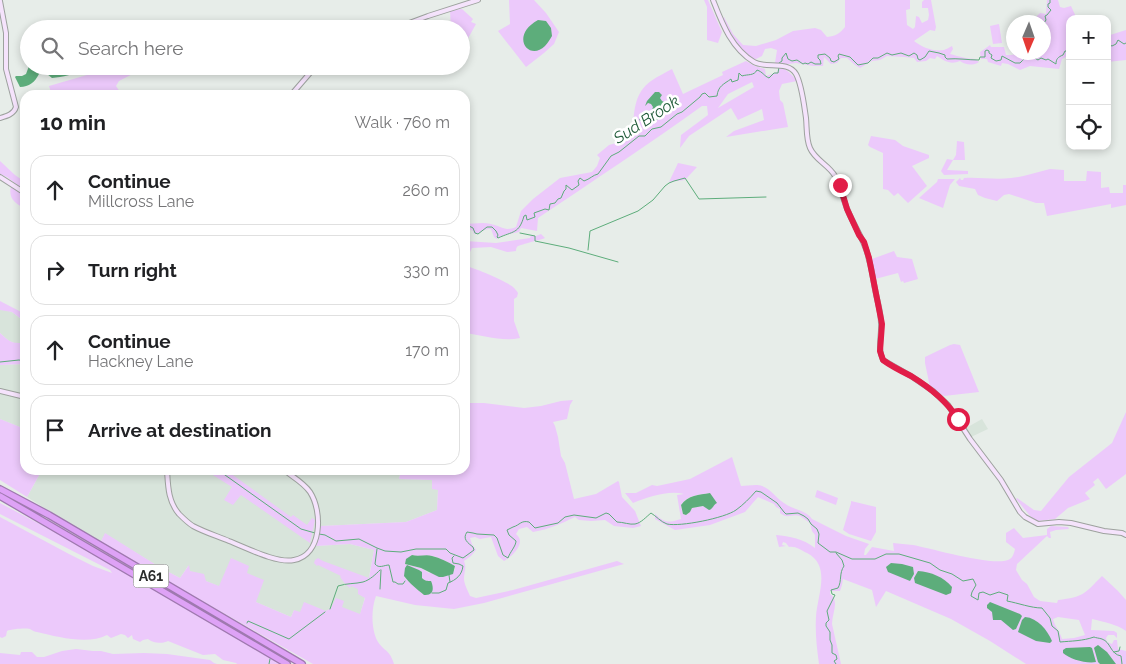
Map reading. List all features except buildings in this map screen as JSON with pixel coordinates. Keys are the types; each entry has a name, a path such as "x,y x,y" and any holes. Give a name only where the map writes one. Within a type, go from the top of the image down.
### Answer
{"highway":[{"name":"A61","path":"0,487 302,664"},
{"name":"A61","path":"0,496 287,664"},
{"name":"A61","path":"0,501 36,518"}],"main road":[{"path":"417,20 478,0"},
{"path":"713,0 730,40 736,46 753,61 760,64 780,65 790,68 796,74 800,84 810,149 815,156 829,167 840,185 847,209 864,242 869,258 882,324 880,351 883,360 911,376 942,399 952,410 970,439 1001,480 1020,512 1030,520 1038,524 1071,523 1126,535"},
{"path":"0,1 6,33 6,69 16,107 14,112 0,118"},
{"path":"295,90 308,75"},
{"path":"0,177 20,190"},
{"path":"0,391 20,396"},
{"path":"168,475 170,498 185,520 264,555 284,561 296,560 307,554 312,548 318,527 316,502 306,486 291,475"}],"shaded area":[{"path":"509,0 534,0 559,32 554,44 526,67 498,31 510,24"},
{"path":"704,0 708,0 722,32 718,43 707,40 707,7"},
{"path":"845,0 910,0 910,9 906,10 907,25 913,29 916,16 919,17 922,23 928,20 928,8 922,8 922,2 924,0 931,0 936,27 935,31 930,30 914,41 932,50 944,50 952,46 953,49 950,54 975,59 979,62 967,64 960,61 950,62 937,56 935,59 930,58 926,61 917,62 914,58 887,56 880,60 872,61 860,68 847,58 841,58 837,63 831,64 824,57 823,66 813,66 796,63 775,63 777,50 771,48 765,49 762,56 754,60 735,41 723,18 743,45 756,46 776,40 793,31 815,28 821,30 827,37 830,37 845,27"},
{"path":"1047,0 1058,0 1060,7 1071,6 1075,15 1066,15 1066,57 1062,59 1059,69 1030,66 1020,70 1008,64 1002,63 1001,66 988,62 987,59 981,59 980,52 990,45 991,47 1004,47 1006,60 1051,60 1051,15 1038,15 1040,13 1046,14"},
{"path":"462,9 473,19 471,22 476,24 470,35 470,20 450,20 450,11"},
{"path":"999,24 1002,43 993,44 990,26"},
{"path":"1126,30 1126,60 1111,62 1111,35"},
{"path":"746,61 765,69 766,76 777,72 779,66 789,72 797,81 782,84 779,91 788,127 726,137 734,131 764,120 762,109 738,120 731,108 689,136 680,148 681,135 708,115 707,106 702,106 538,218 537,231 521,228 519,232 504,235 497,239 494,237 491,229 474,234 470,230 470,224 481,223 488,223 506,229 516,227 521,211 560,178 592,172 600,158 597,155 609,145 630,135 630,130 633,128 636,102 642,90 654,79 672,69 683,94 723,75 722,72","holes":["752,82 754,87 718,108 728,94","660,98 664,102 665,114 652,123 643,120 642,117 650,114 654,107 648,103"]},
{"path":"87,75 131,75 119,81 116,86 119,90 50,90 49,86"},
{"path":"871,136 895,140 903,146 929,155 929,158 912,166 927,186 908,203 898,193 894,196 888,190 883,189 883,153 868,145"},
{"path":"957,141 964,142 965,160 953,160 956,155"},
{"path":"947,159 953,160 947,170 968,171 968,174 944,175 941,171"},
{"path":"0,161 20,178 20,187 7,177 0,174"},
{"path":"678,163 697,167 685,180 669,182"},
{"path":"1050,169 1064,170 1064,181 1086,181 1087,171 1101,172 1101,188 1109,187 1110,193 1123,193 1123,185 1126,185 1126,205 1111,208 1111,204 1047,216 1044,203 1036,203 1009,194 1004,195 997,201 978,195 975,189 959,186 956,182 960,178 961,180 964,178 999,179 1026,176"},
{"path":"938,179 955,179 950,185 943,208 919,198"},
{"path":"11,186 20,191 20,206 11,197"},
{"path":"541,234 545,238 518,246 516,251 507,252 491,247 472,248 470,252 470,241 496,243 530,238 531,235"},
{"path":"894,251 897,257 912,259 918,279 904,283 903,281 901,282 898,273 875,279 872,259"},
{"path":"470,268 509,284 518,293 514,299 514,321 520,338 499,339 470,334"},
{"path":"0,301 20,311 20,318 12,312 0,310"},
{"path":"0,310 12,312 20,318 20,344 9,341 0,333"},
{"path":"0,333 11,342 20,343 20,364 0,365"},
{"path":"954,344 960,345 979,392 944,396 930,387 925,357"},
{"path":"20,364 20,427 0,419 0,365"},
{"path":"573,400 567,419 553,422 574,499 596,494 618,481 622,497 635,511 641,526 633,528 614,526 605,520 579,520 575,517 539,531 533,532 527,527 519,529 516,534 519,537 520,544 517,550 504,561 498,556 491,537 470,538 476,550 464,561 464,579 470,596 476,598 513,590 617,561 624,564 484,603 454,609 415,605 376,596 373,613 374,632 378,642 389,654 394,664 313,664 100,543 105,533 180,578 189,565 190,571 204,574 206,581 219,586 231,558 249,566 247,573 264,580 256,602 291,617 294,610 300,612 304,602 326,611 331,608 336,598 344,601 342,607 360,614 365,598 358,594 358,589 351,586 350,588 341,576 314,563 318,558 369,578 374,550 350,544 316,546 321,526 406,522 437,510 438,490 432,489 432,480 399,479 400,475 470,475 470,403 524,408","holes":["412,555 432,556 455,566 455,570 429,573 421,568 405,564","404,577 422,578 425,581 424,595"]},
{"path":"1126,412 1126,474 1106,489 1098,478 1093,482 1095,485 1085,493 1090,499 1068,508 1055,519 1038,521 1031,517 1016,499 1034,510 1041,511 1069,477 1112,443"},
{"path":"0,419 20,427 20,475 39,475 27,497 0,480"},
{"path":"982,419 988,429 971,437 966,428"},
{"path":"732,457 741,486 757,485 765,487 778,499 812,519 846,536 869,544 865,549 864,555 872,547 894,551 893,543 913,545 978,559 1003,561 1010,559 1014,553 1015,549 1006,542 1006,533 1014,528 1023,538 1047,535 1047,529 1051,526 1068,527 1069,529 1050,532 1051,538 1047,536 1017,564 1016,570 1034,597 1040,601 1057,603 1058,600 1073,598 1083,594 1102,576 1126,600 1126,631 1114,625 1092,619 1091,630 1114,631 1117,633 1117,638 1114,635 1108,635 1106,638 1107,642 1112,644 1114,640 1117,640 1118,649 1126,651 1126,664 1026,664 951,619 886,591 876,607 872,590 843,579 840,591 830,591 835,600 832,624 841,664 819,664 816,623 821,582 819,566 815,559 798,548 789,547 783,542 782,545 786,546 779,547 776,535 796,538 815,548 815,535 810,523 800,516 783,515 774,504 758,497 745,512 710,525 675,530 655,519 655,514 667,521 681,519 677,495 684,494 652,496 633,503 625,493 636,493 652,485 657,486 690,479","holes":["710,493 707,508 703,506 692,508 686,515 683,514 681,505 687,499","1058,617 1079,620 1085,635 1062,639 1053,619"]},
{"path":"39,475 400,475 399,479 432,480 438,489 437,510 406,522 321,526 316,546 350,544 374,550 366,593 357,626 305,623 294,610 291,617 206,581 190,571 188,566 180,578 105,534 100,543 27,497"},
{"path":"213,475 233,475 291,517 293,515 307,525 312,518 315,520 310,543 241,495 233,505 224,500 232,487"},
{"path":"817,490 838,498 836,505 815,497"},
{"path":"851,501 876,507 876,532 871,541 849,534 843,530"},
{"path":"0,503 100,557 282,664 237,664 223,660 215,654 203,655 168,641 158,643 148,639 140,642 133,639 132,635 128,638 121,634 111,638 107,635 82,640 35,632 30,629 15,629 7,631 6,636 0,637 0,517 93,566 112,573 110,570 0,514"},
{"path":"76,649 113,654 167,654 210,660 217,664 0,664 0,653 20,655 21,652 32,652 37,657 44,657"}],"water":[{"path":"538,20 546,21 551,28 552,36 545,46 533,51 528,49 523,39 529,26"},
{"path":"38,75 31,84 20,87 15,77"},
{"path":"48,75 68,75 64,76 52,78"},
{"path":"655,92 659,92 662,95 660,98 664,102 665,115 652,123 640,121 639,119 649,114 652,110 651,104 648,103 645,106"},
{"path":"710,493 717,503 711,509 709,510 703,506 692,508 686,515 683,514 681,505 687,499"},
{"path":"412,555 430,555 444,560 455,566 453,574 439,577 421,568 405,564 406,559"},
{"path":"891,563 913,567 914,574 910,581 888,572 886,567"},
{"path":"407,565 422,572 424,580 431,581 433,589 430,594 424,595 406,579 404,576"},
{"path":"918,571 932,574 945,580 952,587 951,593 946,595 915,583 914,578"},
{"path":"990,602 1022,616 1016,629 1013,630 1001,620 993,620 992,612 987,608"},
{"path":"1025,617 1042,625 1052,641 1050,643 1036,641 1018,632"},
{"path":"1098,645 1107,652 1116,664 1100,664 1098,662 1094,648"},
{"path":"1090,647 1096,662 1078,660 1063,653 1063,650 1066,648"}],"waterway":[{"path":"1047,15 1051,10 1048,7 1050,0"},
{"name":"Sud Brook","path":"1111,46 1116,44 1118,40 1124,44 1126,43"},
{"name":"Sud Brook","path":"779,63 786,53 788,59 792,61 797,60 803,64 811,62 821,64 818,55 825,54 834,62 839,59 839,54 850,57 858,65 868,63 873,58 878,58 887,53 892,55 901,53 909,56 914,53 920,60 929,51 945,55 947,59 979,60 980,57 985,57 985,51 987,50 992,55 991,58 996,61 1001,60 1002,56 1015,63 1020,63 1030,56 1038,60 1041,58 1048,59 1056,64 1058,58 1066,51"},
{"name":"Sud Brook","path":"470,226 478,234 487,227 492,227 496,231 498,238 515,231 520,226 524,216 526,215 527,220 535,217 534,213 545,209 549,210 550,204 555,203 561,198 566,185 572,190 579,185 578,181 580,178 584,181 598,174 611,156 639,136 645,136 652,129 661,127 702,94 705,93 709,97 717,96 724,84 731,79 732,82 738,80 739,73 742,76 753,74 757,70 769,78 774,73 778,73 779,67"},
{"path":"588,250 590,231 638,211 653,200 665,186 674,181 685,178 699,199 766,197"},
{"path":"520,233 535,236 535,241 569,248 618,262"},
{"path":"0,362 20,360"},
{"path":"225,475 301,529 315,533"},
{"path":"319,534 336,541 359,539 385,551 401,552 416,549 446,549 450,553 463,558 474,550 465,539 467,532 494,535 497,538 503,555 508,558 516,541 509,535 507,530 524,522 529,522 535,528 558,523 565,517 574,515 596,518 606,513 617,522 633,524 651,513 667,524 692,523 730,513 741,506 756,491 761,492 777,503 786,514 798,513 808,519 817,529 819,534 818,543 830,552 836,552 852,559 875,559 886,554 899,554 930,563 963,581 973,579 976,585 971,596 978,600 979,593 983,592 990,595 999,592 1008,595 1007,601 1042,608 1050,618 1052,626 1058,631 1060,642 1094,637 1102,639 1117,655 1121,656 1122,664"},
{"path":"377,549 375,564 380,567 389,565 393,582 403,584 405,581"},
{"path":"836,553 844,566 838,588 831,590 832,594 835,595 827,611 829,620 826,626 830,632 832,653 836,655 837,659 834,661 836,664"},
{"path":"432,593 446,590 448,583 460,575 463,566 453,563 452,558 454,556"},
{"path":"330,609 338,586 366,581 380,570"},
{"path":"380,589 381,570"},
{"path":"449,575 450,582"},
{"path":"247,623 248,621 289,639 325,612"},
{"path":"1114,652 1119,651 1120,647"},
{"path":"269,664 270,659"}],"route":[{"path":"840,185 847,209 864,242 869,258 882,324 880,351 883,360 933,391 948,405 958,419"}]}
